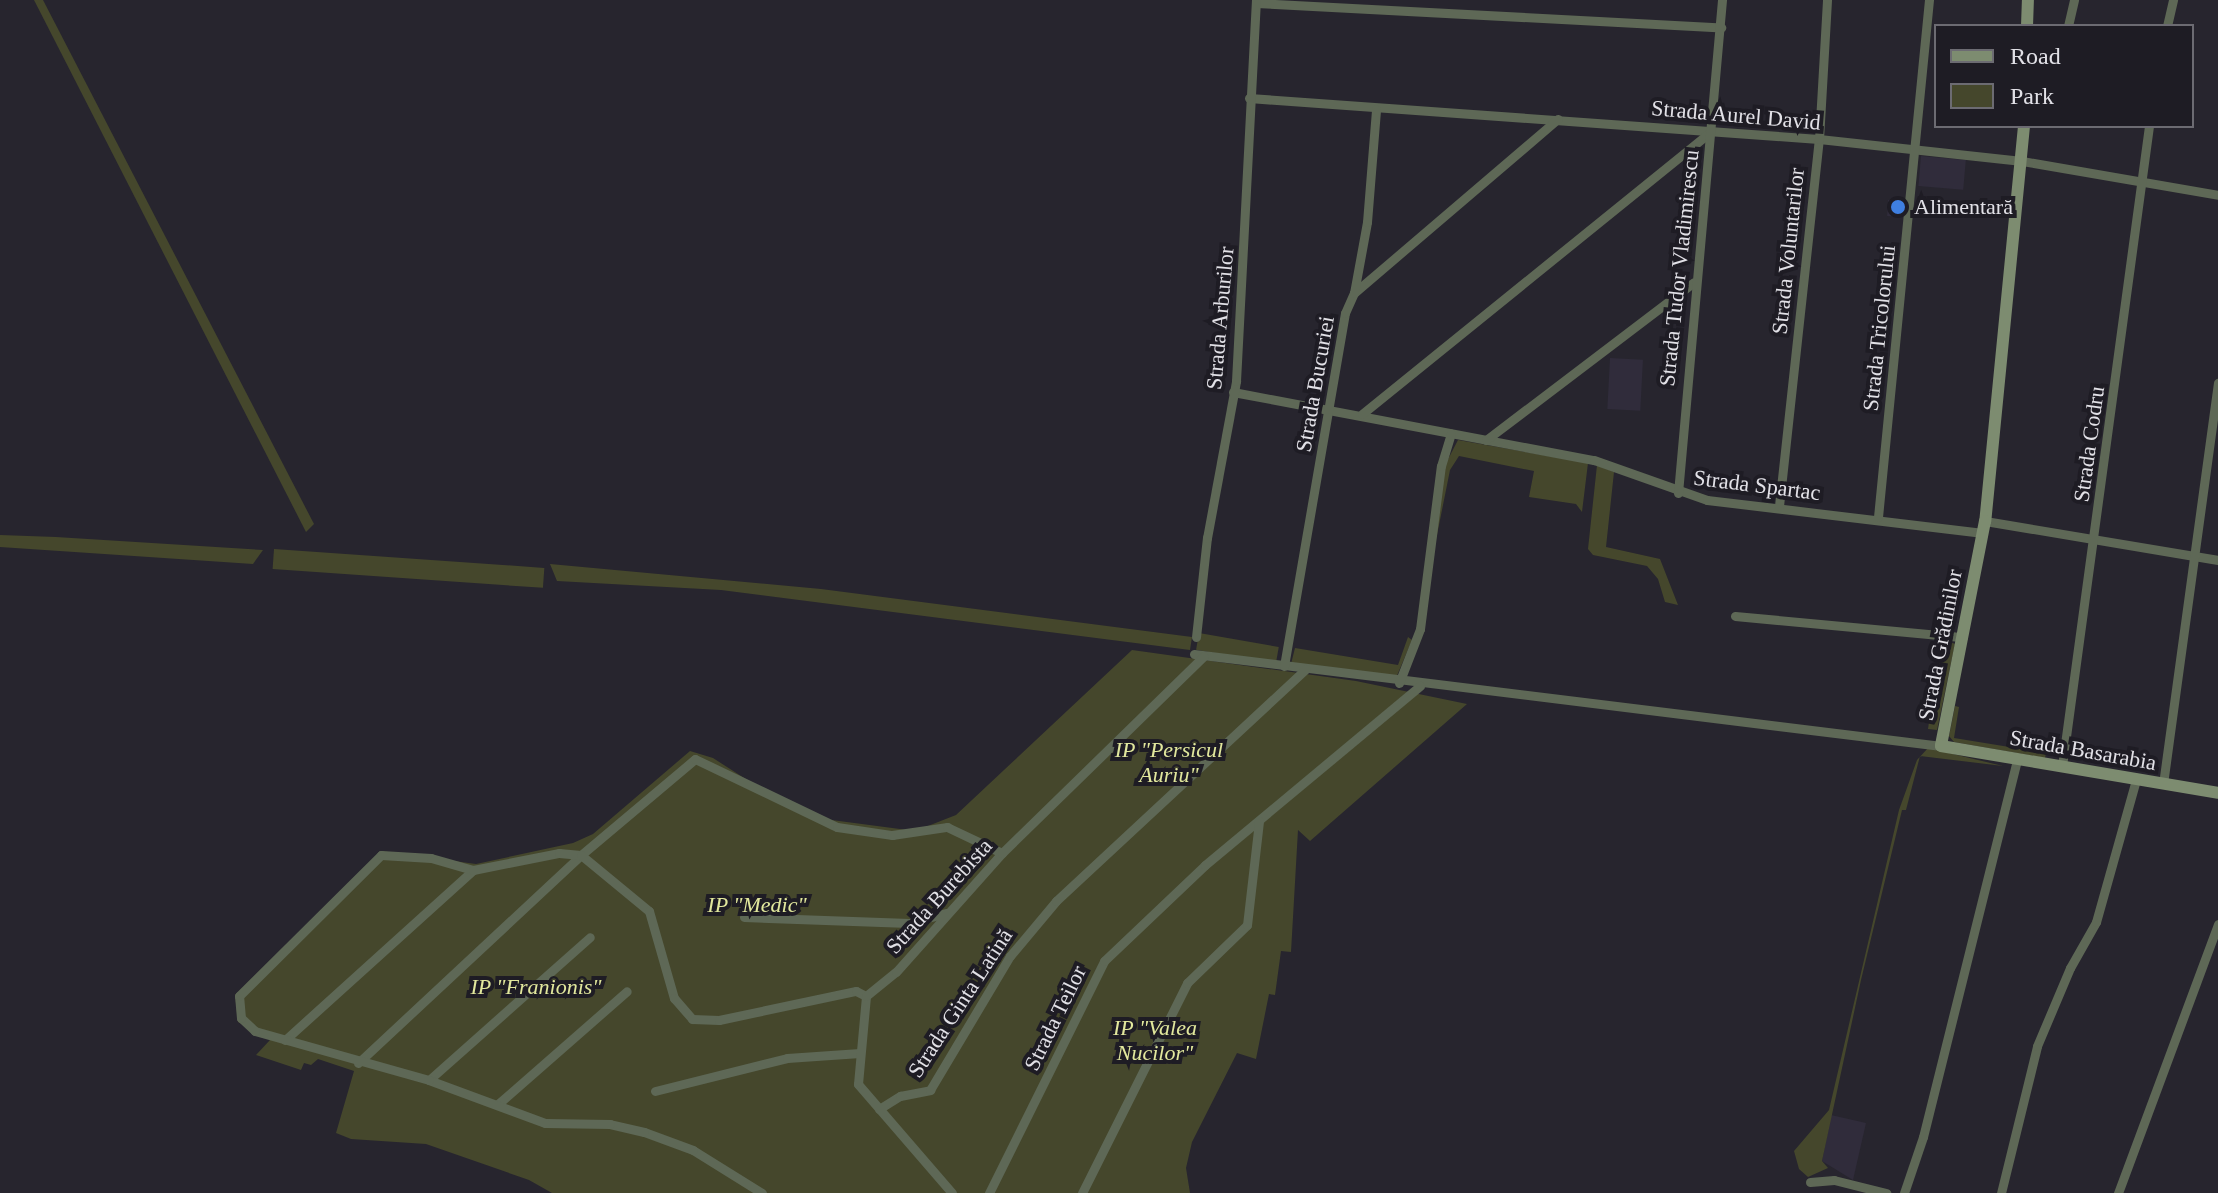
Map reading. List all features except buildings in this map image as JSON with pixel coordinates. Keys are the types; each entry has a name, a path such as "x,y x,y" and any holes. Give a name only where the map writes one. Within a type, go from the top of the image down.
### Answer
{"street":[{"name":"Strada Tudor Vladimirescu","path":"1678,493 1694,282 1722,0"},
{"name":"Strada Voluntarilor","path":"1779,506 1819,139 1827,0"},
{"name":"Strada Tricolorului","path":"1878,517 1929,0"},
{"path":"2027,24 2028,0"},
{"path":"2068,24 2074,0"},
{"path":"2167,24 2173,0"},
{"path":"1256,2 1721,27"},
{"name":"Strada Arburilor","path":"1196,637 1233,392 1243,274 1249,98 1256,2"},
{"name":"Strada Aurel David","path":"1249,98 1819,139 2022,161 2218,195"},
{"name":"Strada Bucuriei","path":"1284,666 1347,304 1354,293 1367,222 1376,109"},
{"path":"1354,293 1558,119"},
{"name":"Strada Grădinilor","path":"1199,655 1420,686 1941,746 1984,527 2024,128"},
{"name":"Strada Codru","path":"2062,766 2149,128"},
{"path":"1362,414 1711,131"},
{"path":"1486,440 1694,282"},
{"path":"2163,784 2218,383"},
{"name":"Strada Spartac","path":"1233,392 1330,407 1594,460 1678,493 1984,527 2218,560"},
{"path":"1399,683 1420,629 1441,466 1451,433"},
{"path":"1735,616 1963,637"},
{"name":"Strada Burebista","path":"866,996 929,936 1002,853 1199,655"},
{"name":"Strada Ginta Latină","path":"879,1109 900,1096 930,1090 1010,956 1056,901 1306,669"},
{"name":"Strada Teilor","path":"989,1193 1097,969 1174,893 1420,686"},
{"name":"Strada Basarabia","path":"1941,746 2218,793"},
{"path":"358,1063 581,855 698,759 790,808 837,827 892,835 947,827 1002,853"},
{"path":"1904,1193 1923,1137 2017,759"},
{"path":"2001,1193 2037,1046 2070,968 2096,922 2136,780"},
{"path":"1082,1193 1174,1004 1187,983 1247,925 1259,821"},
{"path":"762,1193 665,1139 610,1124 561,1126 429,1080 358,1063 246,1026 238,1012 239,996 381,855 399,854 473,870 559,853 581,855 649,911 674,998 692,1019 719,1020 856,991 866,996 858,1084 952,1193"},
{"path":"285,1040 473,870"},
{"path":"744,917 921,922 950,912"},
{"path":"921,922 929,936"},
{"path":"2118,1193 2218,924"},
{"path":"429,1080 590,937"},
{"path":"498,1104 627,991"},
{"path":"655,1091 787,1058 860,1053"},
{"path":"1810,1182 1834,1180 1886,1193"}],"shaded area":[{"path":"1921,156 1966,160 1963,190 1918,186"},
{"path":"1888,200 1906,201 1905,217 1887,216"},
{"path":"1610,358 1643,360 1640,411 1607,409"},
{"path":"1831,1115 1866,1123 1853,1180 1822,1161"}],"green space":[{"path":"34,0 43,0 314,524 306,532"},
{"path":"1458,440 1588,463 1582,512 1576,504 1529,497 1534,471 1459,456 1450,470 1431,565 1444,467"},
{"path":"1597,465 1614,472 1606,547 1660,559 1678,605 1665,602 1658,579 1647,566 1593,555 1588,549"},
{"path":"0,535 263,550 253,564 0,547"},
{"path":"274,549 544,568 543,588 273,569"},
{"path":"550,564 821,589 1192,637 1190,650 721,590 557,581"},
{"path":"1199,633 1279,647 1276,664 1196,650"},
{"path":"1408,637 1412,640 1396,678 1291,664 1295,648 1398,665"},
{"path":"1941,638 1955,644 1937,730 1928,729"},
{"path":"1132,650 1356,681 1467,704 1310,841 1298,830 1291,952 1281,951 1275,995 1269,994 1256,1059 1237,1053 1192,1142 1186,1168 1190,1193 552,1193 529,1180 426,1144 351,1139 336,1133 354,1071 318,1059 311,1065 304,1063 301,1070 256,1055 270,1040 238,1022 235,995 381,851 476,864 573,843 593,834 690,751 713,758 766,792 824,819 915,831 956,815"},
{"path":"1955,706 1959,707 1954,738 2046,753 2045,758 1954,742 1949,736"},
{"path":"1928,748 2003,766 1921,756"},
{"path":"1920,757 1906,810 1902,810 1861,980 1822,1161 1828,1168 1808,1177 1799,1169 1794,1151 1829,1110 1899,810"}],"place":[{"name":"Alimentară","path":"1898,207"}],"park label":[{"name":"IP \"Persicul Auriu\"","path":"1169,762"},
{"name":"IP \"Medic\"","path":"757,905"},
{"name":"IP \"Franionis\"","path":"536,987"},
{"name":"IP \"Valea Nucilor\"","path":"1155,1040"}]}
